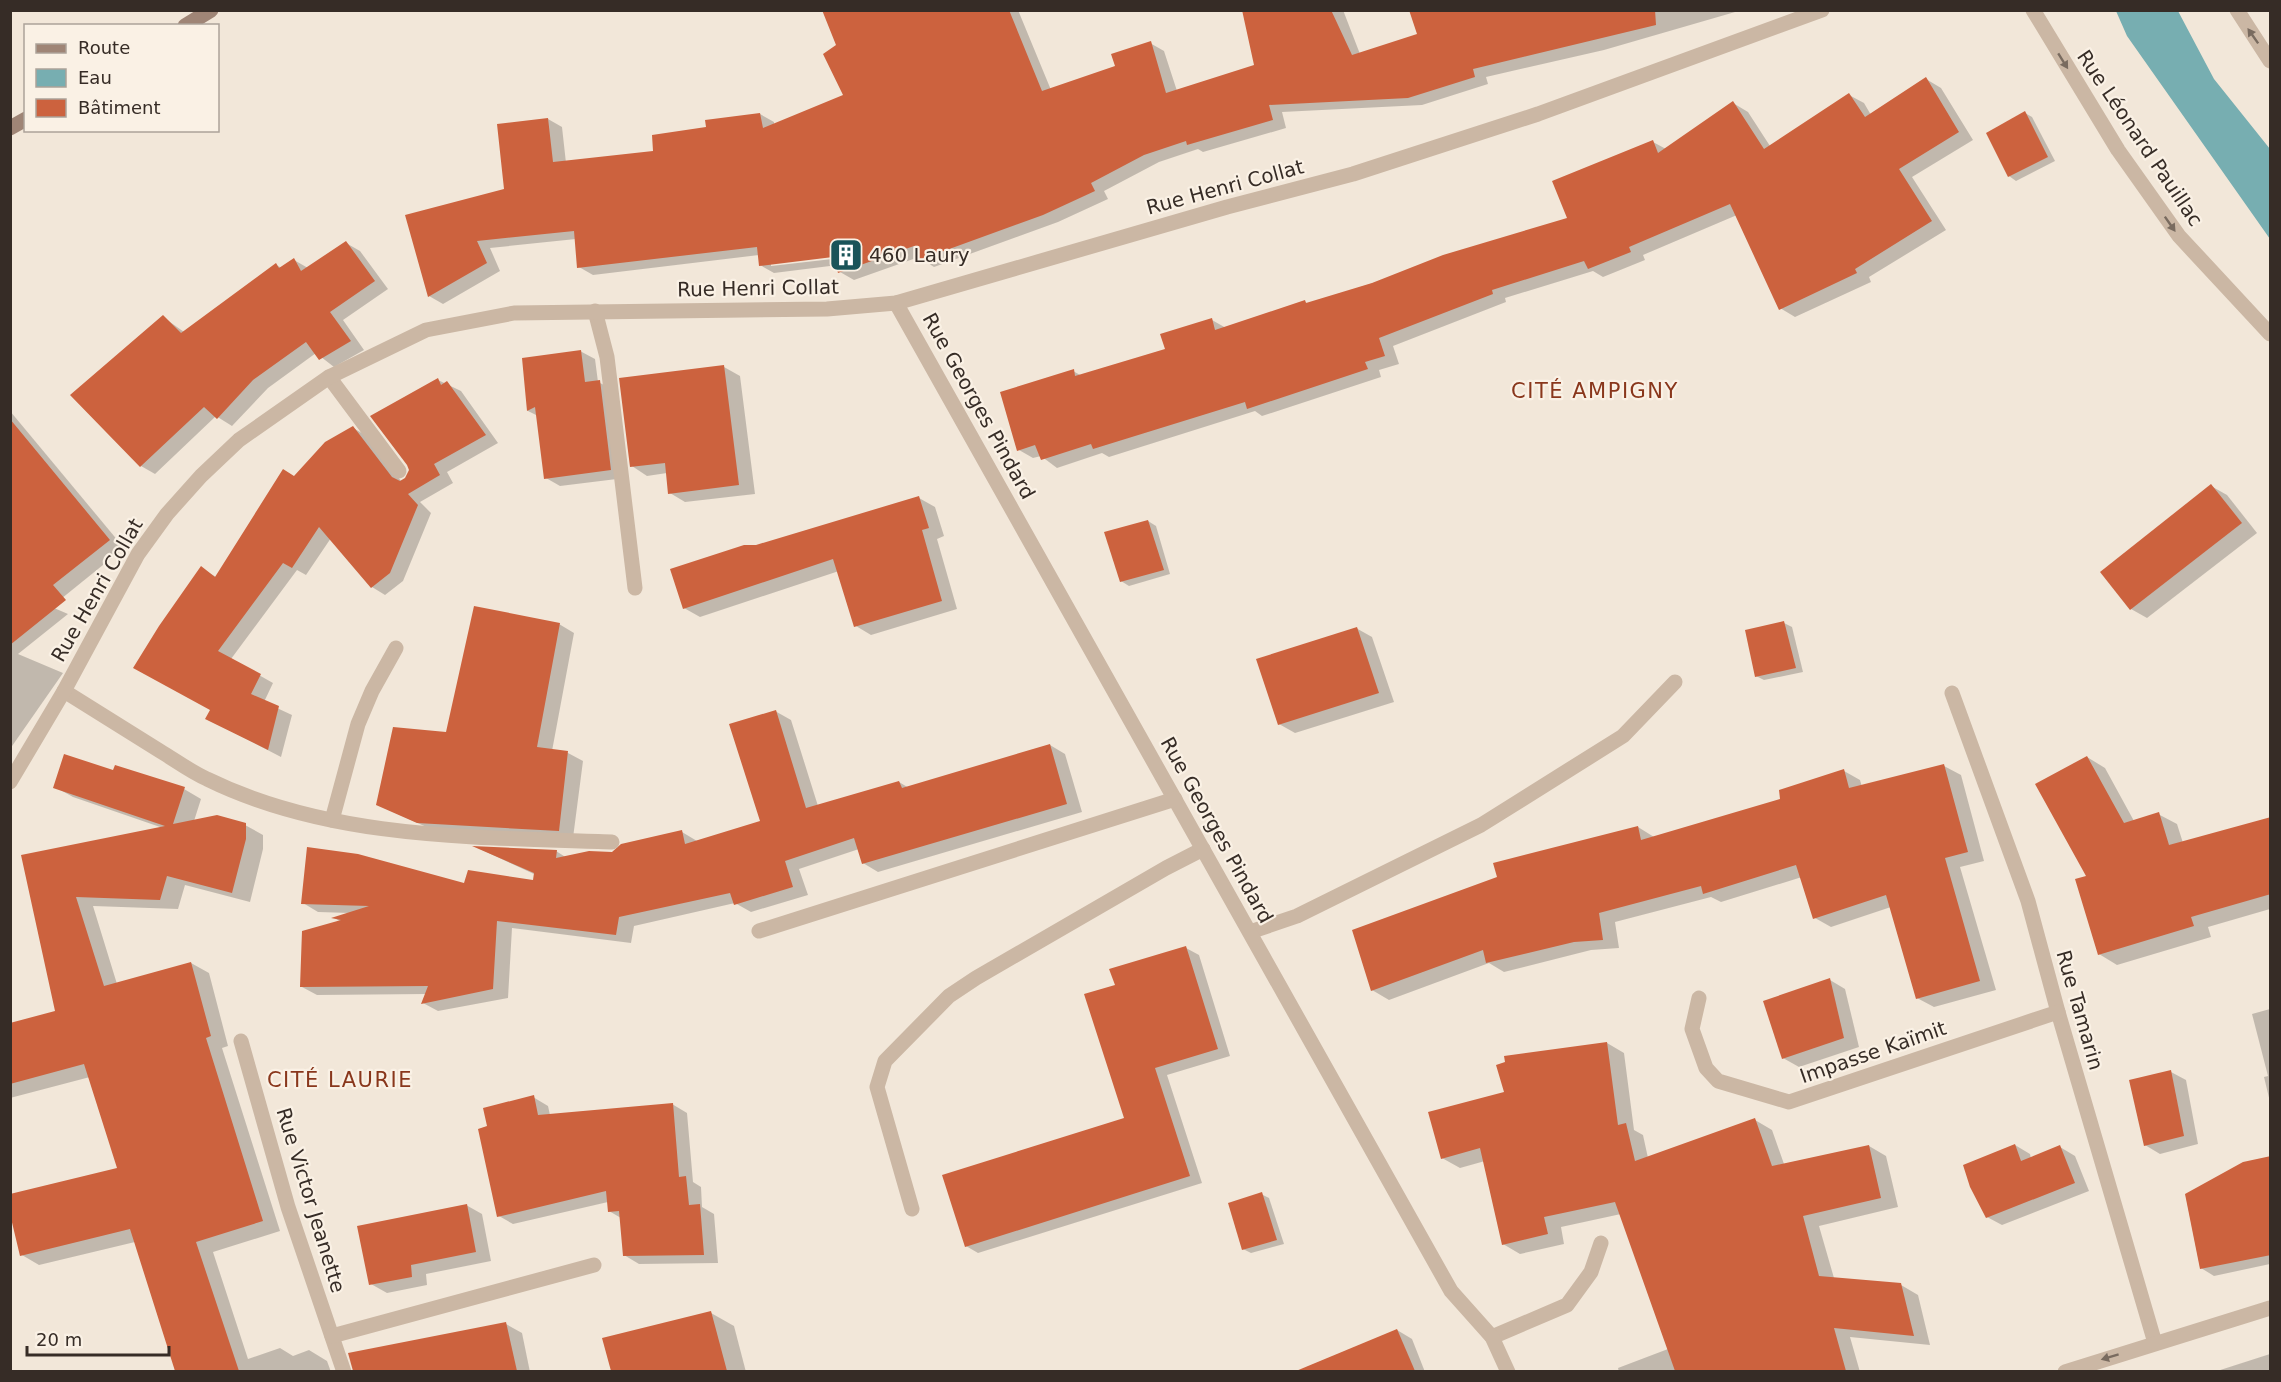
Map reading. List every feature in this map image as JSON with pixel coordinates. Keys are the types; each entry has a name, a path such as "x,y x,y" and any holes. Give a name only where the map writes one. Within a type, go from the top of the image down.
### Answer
{"main road":[{"path":"188,24 211,10"},
{"path":"10,128 24,120"}],"street":[{"name":"Rue Henri Collat","path":"10,782 64,691 138,554 167,514 201,476 239,440 329,377 426,330 514,313 827,309 896,303 1227,207 1353,174 1538,114 1822,10"},
{"name":"Rue Léonard Pauillac","path":"2033,10 2118,150 2178,236 2271,334"},
{"path":"2236,10 2271,61"},
{"name":"Rue Georges Pindard","path":"896,303 1451,1292 1492,1337 1508,1371"},
{"path":"595,311 607,357 635,588"},
{"path":"329,377 399,471"},
{"path":"332,820 358,724 372,691 396,648"},
{"path":"1250,932 1298,916 1481,825 1623,736 1675,682"},
{"path":"64,691 206,779 262,801 332,820 407,832 612,842"},
{"name":"Rue Tamarin","path":"1952,693 2028,901 2058,1012 2155,1343"},
{"path":"759,931 1175,799"},
{"path":"912,1209 877,1087 885,1061 949,996 976,978 1203,849"},
{"name":"Impasse Kaïmit","path":"1699,998 1692,1029 1706,1068 1718,1081 1789,1102 2058,1012"},
{"name":"Rue Victor Jeanette","path":"241,1041 288,1207 344,1371"},
{"path":"1492,1337 1567,1305 1591,1272 1601,1243"},
{"path":"332,1336 594,1265"},
{"path":"2066,1371 2271,1308"}],"water":[{"path":"2116,11 2178,11 2214,79 2270,149 2270,239 2127,36"}],"building":[{"path":"822,10 1009,10 1042,91 1115,66 1111,54 1151,41 1166,93 1254,65 1242,10 1331,10 1352,55 1417,34 1409,10 1655,10 1656,25 1473,69 1475,77 1408,98 1269,105 1273,120 1187,145 1186,141 1144,155 1091,183 1095,191 1043,215 919,260 914,246 838,273 833,257 759,266 757,247 577,268 574,231 477,241 487,263 428,297 405,215 504,189 497,124 548,118 553,162 653,151 652,135 706,127 705,120 760,113 763,128 843,95 823,54 836,45"},
{"path":"1926,77 1959,132 1899,169 1932,221 1855,269 1857,273 1779,310 1730,204 1629,247 1631,252 1588,269 1584,261 1492,290 1493,294 1379,338 1385,356 1365,362 1368,369 1247,409 1245,402 1093,449 1091,444 1041,460 1035,445 1017,451 1000,392 1074,369 1075,376 1165,349 1160,334 1212,318 1215,330 1305,300 1306,303 1372,283 1443,255 1567,218 1552,181 1653,140 1658,153 1733,101 1764,149 1849,93 1865,117"},
{"path":"2025,111 2048,157 2008,177 1986,133"},
{"path":"346,241 375,281 330,312 351,341 319,360 306,342 253,380 217,419 204,407 140,467 70,395 163,315 181,333 276,263 279,268 294,258 301,271"},
{"path":"581,350 585,382 600,380 611,470 544,479 535,407 527,411 522,358"},
{"path":"724,365 739,485 668,494 665,463 630,467 619,378"},
{"path":"438,378 441,385 447,381 486,435 434,464 440,475 408,494 418,505 390,573 371,588 319,527 292,568 283,563 218,651 261,674 251,694 279,706 268,750 205,719 210,710 133,668 201,566 215,577 283,469 294,476 325,442 353,426 392,477 400,481 405,478 409,470 407,465 370,416"},
{"path":"10,419 110,540 53,585 66,600 10,645"},
{"path":"2211,484 2242,523 2130,610 2100,572"},
{"path":"919,496 929,528 922,530 942,601 854,627 833,559 683,609 670,569 744,545 756,545"},
{"path":"1148,520 1164,570 1120,582 1104,532"},
{"path":"474,606 560,623 537,747 568,751 559,831 417,823 376,805 393,727 446,732"},
{"path":"1784,621 1796,668 1755,677 1745,630"},
{"path":"1357,627 1379,693 1278,725 1256,659"},
{"path":"776,710 806,808 899,781 902,788 1050,744 1067,804 862,864 854,838 785,861 793,887 734,905 730,893 619,917 616,935 497,921 493,989 421,1004 428,986 300,987 302,931 341,920 331,918 369,906 301,904 307,847 358,854 464,883 468,870 533,880 534,873 472,846 557,850 556,858 589,851 612,852 621,844 682,830 685,844 760,821 729,724"},
{"path":"64,754 113,770 115,765 185,787 173,824 217,815 246,823 246,839 232,893 167,876 160,900 76,897 104,986 191,962 211,1036 206,1038 263,1221 196,1242 239,1371 175,1371 130,1229 20,1256 10,1214 10,1194 117,1168 84,1064 10,1084 10,1023 55,1011 21,855 165,826 53,788"},
{"path":"2087,756 2124,823 2159,812 2169,845 2271,817 2271,894 2191,917 2194,926 2098,955 2075,879 2086,876 2035,784"},
{"path":"1944,764 1968,852 1945,858 1980,981 1916,999 1886,895 1813,919 1796,865 1703,894 1701,886 1599,913 1603,940 1574,942 1486,963 1483,950 1371,991 1352,930 1497,877 1493,863 1638,826 1641,840 1780,799 1779,790 1844,769 1849,788"},
{"path":"1186,946 1218,1049 1155,1068 1190,1176 965,1247 942,1175 1124,1118 1084,994 1115,985 1109,969"},
{"path":"1830,978 1844,1038 1782,1059 1763,1001"},
{"path":"1607,1042 1618,1125 1626,1123 1635,1161 1755,1118 1772,1166 1869,1145 1881,1198 1803,1216 1819,1276 1901,1283 1914,1336 1834,1328 1846,1371 1675,1371 1615,1202 1544,1217 1548,1234 1502,1245 1480,1148 1441,1159 1428,1112 1504,1092 1496,1065 1505,1062 1504,1056"},
{"path":"2171,1070 2184,1136 2144,1146 2129,1080"},
{"path":"534,1095 538,1115 673,1103 679,1177 686,1176 689,1205 700,1204 704,1255 623,1256 619,1211 608,1212 606,1191 497,1217 478,1129 487,1126 483,1108"},
{"path":"2015,1144 2021,1161 2060,1145 2075,1183 1986,1218 1970,1187 1963,1165"},
{"path":"2271,1156 2271,1255 2200,1269 2185,1194 2243,1162"},
{"path":"1262,1192 1277,1240 1242,1250 1228,1203"},
{"path":"467,1204 476,1252 411,1265 412,1277 369,1285 357,1226"},
{"path":"711,1311 727,1371 611,1371 602,1338"},
{"path":"506,1322 517,1371 353,1371 348,1353"},
{"path":"1397,1329 1415,1371 1296,1371"}],"place":[{"name":"460 Laury","path":"846,255"}],"district":[{"name":"CITÉ AMPIGNY","path":"1595,391"},
{"name":"CITÉ LAURIE","path":"340,1080"}]}
